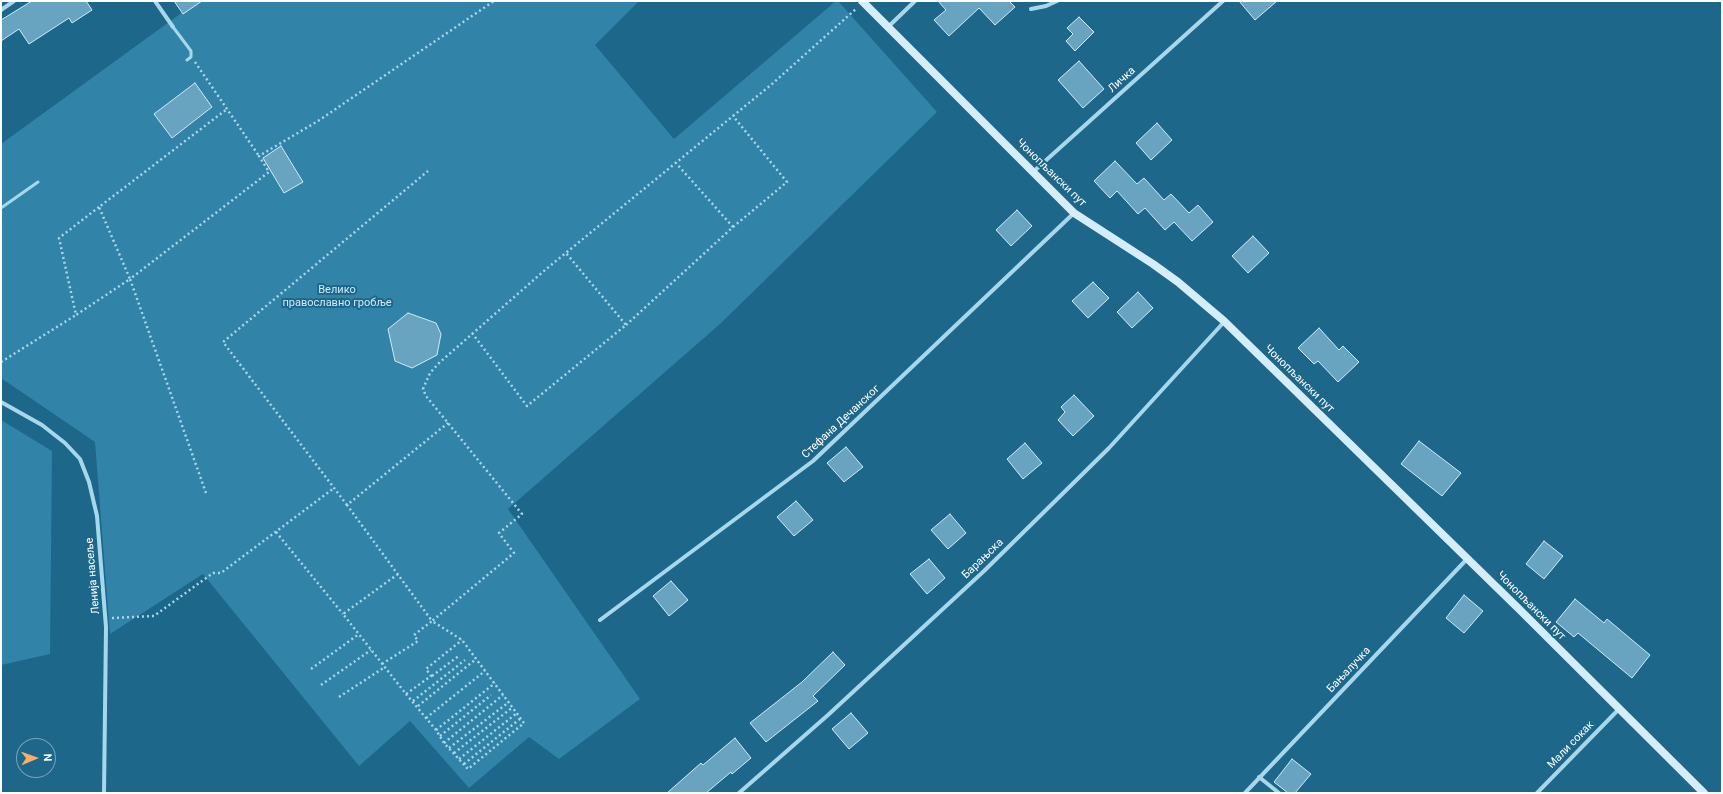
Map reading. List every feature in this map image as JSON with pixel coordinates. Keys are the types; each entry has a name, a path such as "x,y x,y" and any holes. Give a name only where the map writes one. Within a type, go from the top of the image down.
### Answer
{"street":[{"path":"1,10 14,1"},
{"path":"155,1 173,27"},
{"name":"Чонопљански пут","path":"863,1 1074,213 1153,264 1178,282 1224,321 1704,793"},
{"path":"888,27 916,1"},
{"path":"1031,9 1046,6 1057,1"},
{"name":"Личка","path":"1033,172 1223,1"},
{"name":"Стефана Дечанског","path":"600,620 813,461 1074,213"},
{"name":"Барањска","path":"739,793 828,715 984,571 1108,448 1224,321"},
{"name":"Ленија насеље","path":"1,402 42,425 65,443 80,458 89,482 97,516 105,618 104,793"},
{"name":"Бањалучка","path":"1245,793 1467,559"},
{"name":"Мали сокак","path":"1537,793 1619,709"},
{"path":"1259,777 1279,793"}],"lane":[{"path":"173,27 192,51 191,57 187,60"},
{"path":"1,208 38,182"}],"path":[{"path":"259,156 318,121 494,1"},
{"path":"382,664 418,641 414,635 514,553 499,533 522,514 426,396 423,389 425,383 439,363 566,253 772,84 863,1"},
{"path":"1,362 130,279 269,172 191,57"},
{"path":"76,315 59,238 227,109"},
{"path":"472,333 528,406 626,325 733,227 788,182 733,116"},
{"path":"676,163 733,227"},
{"path":"276,532 406,694 418,706 444,743 468,769 524,723 462,640 432,621 347,505 223,342 428,171"},
{"path":"99,207 130,279 206,493"},
{"path":"566,253 626,325"},
{"path":"347,505 448,423"},
{"path":"105,618 154,616 213,573 221,573 334,488"},
{"path":"343,614 398,574"},
{"path":"311,669 359,634"},
{"path":"431,676 426,669 462,640"},
{"path":"322,685 371,650"},
{"path":"406,694 460,655"},
{"path":"418,706 476,659"},
{"path":"413,701 465,660"},
{"path":"339,696 385,667"},
{"path":"426,718 486,671"},
{"path":"436,730 495,683"},
{"path":"440,736 491,695"},
{"path":"444,743 503,695"},
{"path":"449,748 509,702"},
{"path":"454,753 513,707"},
{"path":"459,759 517,713"},
{"path":"464,764 521,718"}],"green space":[{"name":"Велико православно гробље","path":"198,1 639,1 595,45 674,139 836,1 838,1 937,112 720,324 508,509 640,699 559,759 529,737 469,788 410,721 359,766 203,574 110,634 95,442 1,378 1,144"},
{"path":"1,420 52,451 50,654 1,665"}],"building":[{"path":"32,1 86,1 92,10 72,23 69,18 29,44 19,29 1,41 1,20"},
{"path":"174,1 202,1 183,14"},
{"path":"938,1 1009,1 1015,7 995,25 979,8 949,36 934,20 946,10"},
{"path":"1239,1 1277,1 1255,20"},
{"path":"1079,17 1094,32 1075,51 1066,41 1073,34 1067,28"},
{"path":"1079,61 1104,89 1083,108 1058,80"},
{"path":"195,83 212,107 172,138 154,114"},
{"path":"1157,123 1172,140 1151,160 1136,143"},
{"path":"281,146 303,182 284,193 263,158"},
{"path":"1115,161 1137,184 1144,178 1164,200 1171,194 1189,213 1198,205 1213,222 1192,241 1174,222 1165,230 1145,208 1138,214 1117,191 1110,198 1094,181"},
{"path":"1017,210 1032,226 1011,246 996,230"},
{"path":"1253,236 1269,253 1248,273 1232,256"},
{"path":"1093,282 1109,298 1088,318 1072,301"},
{"path":"1138,292 1153,308 1132,328 1117,312"},
{"path":"408,313 436,323 441,334 437,355 412,368 395,361 388,329"},
{"path":"1319,328 1339,350 1343,346 1359,362 1338,382 1318,361 1314,364 1298,348"},
{"path":"1074,395 1094,416 1073,436 1058,420 1065,412 1061,407"},
{"path":"1419,441 1461,473 1442,496 1401,464"},
{"path":"1025,443 1042,463 1023,479 1007,459"},
{"path":"846,447 863,467 844,482 827,463"},
{"path":"796,501 813,520 794,536 777,517"},
{"path":"950,514 966,533 948,549 931,530"},
{"path":"1544,541 1563,556 1544,579 1526,564"},
{"path":"929,559 945,578 927,594 910,574"},
{"path":"671,581 688,600 669,616 653,596"},
{"path":"1464,595 1483,611 1464,633 1446,618"},
{"path":"1575,599 1604,623 1607,619 1650,655 1632,678 1578,633 1574,637 1556,622"},
{"path":"833,652 845,665 813,696 818,701 766,742 750,723 802,682"},
{"path":"851,713 868,733 849,749 832,729"},
{"path":"735,738 751,758 732,774 731,772 706,793 667,793 701,763 703,765"},
{"path":"1292,759 1311,774 1295,793 1288,793 1274,782"}]}
